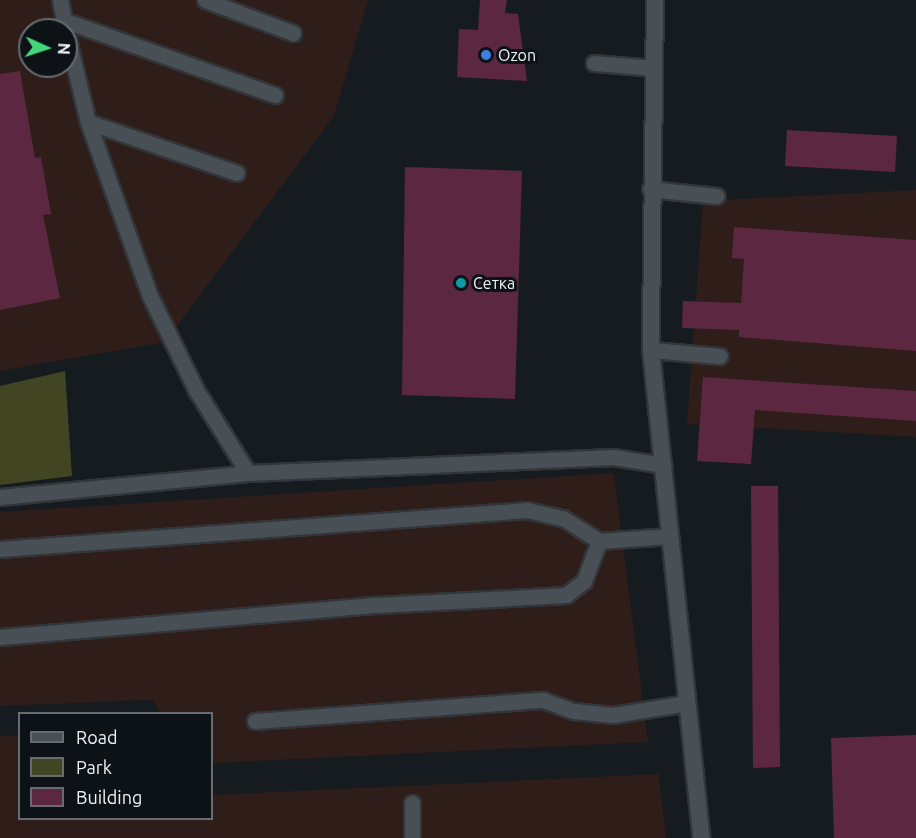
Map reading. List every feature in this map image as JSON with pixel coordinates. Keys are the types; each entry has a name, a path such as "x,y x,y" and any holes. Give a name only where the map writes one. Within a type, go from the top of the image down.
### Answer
{"street":[{"path":"655,0 650,189 651,350 701,838"}],"lane":[{"path":"60,0 63,18"},
{"path":"205,0 293,33"},
{"path":"78,31 275,95"},
{"path":"594,63 653,68"},
{"path":"77,78 88,122 150,296 196,390 248,473"},
{"path":"88,122 237,173"},
{"path":"650,189 717,196"},
{"path":"651,350 720,356"},
{"path":"0,497 248,473 613,457 663,465"},
{"path":"0,549 527,510 563,518 599,541 670,537"},
{"path":"0,637 377,605 566,595 584,580 599,541"},
{"path":"255,721 543,700 574,711 613,715 687,703"},
{"path":"412,803 412,838"}],"shaded area":[{"path":"0,0 368,0 334,116 165,342 0,371"},
{"path":"916,190 916,437 687,424 703,201"},
{"path":"614,473 648,742 213,763 213,712 160,712 152,700 0,706 0,512"},
{"path":"18,735 18,820 213,820 213,795 659,774 666,838 0,838 0,736"}],"green space":[{"path":"65,371 72,476 0,485 0,386"}],"building":[{"path":"480,0 507,0 505,13 518,14 527,81 457,77 459,29 478,30"},
{"path":"18,71 18,78 21,78 35,158 41,157 51,214 43,215 60,298 0,310 0,74"},
{"path":"787,130 897,136 895,172 785,166"},
{"name":"Сетка","path":"405,167 522,171 515,399 402,395"},
{"path":"734,227 916,240 916,351 739,337 739,330 682,328 683,301 741,303 744,259 732,258"},
{"path":"703,377 916,391 916,421 755,410 751,464 697,461"},
{"path":"751,486 778,486 780,767 753,768"},
{"path":"916,735 916,838 834,838 831,738"}],"place":[{"name":"Ozon","path":"486,55"},
{"name":"Сетка","path":"461,283"}]}
